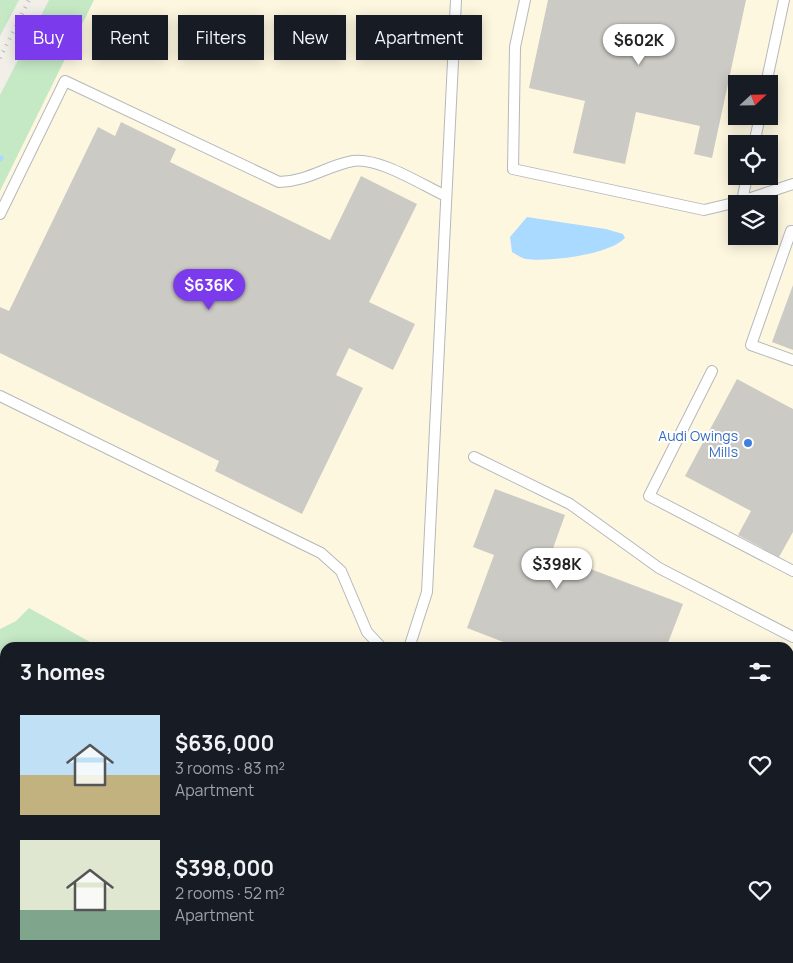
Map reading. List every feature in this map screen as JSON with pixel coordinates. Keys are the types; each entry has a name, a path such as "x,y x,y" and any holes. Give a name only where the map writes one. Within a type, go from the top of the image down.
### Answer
{"lane":[{"path":"411,642 427,592 456,0"},
{"path":"525,0 515,47 513,169 704,210 728,204"},
{"path":"768,75 784,0"},
{"path":"0,214 65,81 279,182 305,179 352,161 367,160 446,196"},
{"path":"758,195 793,184"},
{"path":"793,231 791,232 752,345 793,360"},
{"path":"712,371 649,496 793,571"},
{"path":"0,396 321,553 341,571 368,632 377,642"},
{"path":"474,457 570,504 659,568 793,637"}],"shaded area":[{"path":"72,0 793,0 793,642 0,642 0,142 42,60 82,60 82,15 64,15"}],"green space":[{"path":"0,0 19,0 0,36"},
{"path":"49,0 94,0 82,24 82,15 41,15"},
{"path":"18,60 64,60 0,191 0,95"},
{"path":"29,608 90,642 0,642 0,629 16,621"}],"water":[{"path":"527,217 606,229 623,234 625,238 617,244 593,253 563,258 526,259 512,252 510,237"}],"building":[{"path":"548,0 746,0 730,75 728,75 728,84 712,158 694,154 700,126 636,112 625,164 573,153 585,101 529,88"},
{"path":"121,122 176,149 170,162 330,240 361,176 417,204 369,302 415,324 393,370 349,348 336,375 363,388 302,514 215,471 219,461 0,353 0,307 9,311 98,127 115,136"},
{"path":"793,285 793,350 772,342"},
{"name":"Audi Owings Mills","path":"737,379 793,409 793,532 779,557 738,535 751,511 685,476"},
{"path":"495,489 565,515 551,554 683,604 668,642 503,642 467,628 494,555 473,547"}],"railway":[{"path":"0,58 29,0"}],"place":[{"name":"Audi Owings Mills","path":"748,443"}]}
